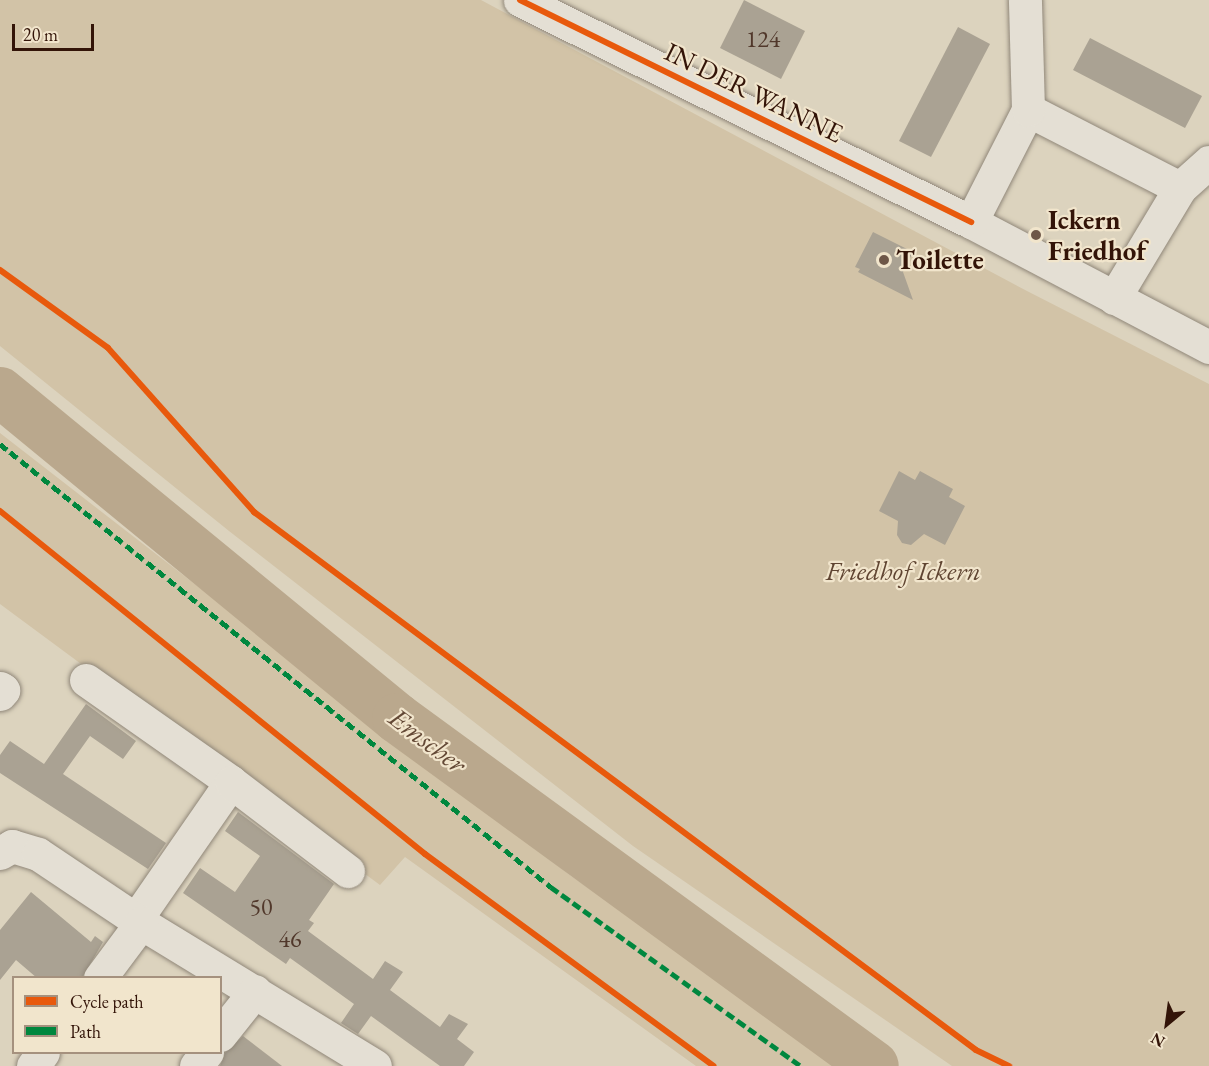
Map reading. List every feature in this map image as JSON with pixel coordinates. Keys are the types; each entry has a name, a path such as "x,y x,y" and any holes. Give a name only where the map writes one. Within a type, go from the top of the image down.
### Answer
{"street":[{"name":"IN DER WANNE","path":"520,0 566,11 1209,347"},
{"path":"971,222 1028,110 1025,0"},
{"path":"1028,110 1180,188"},
{"path":"1114,298 1180,188 1209,162"},
{"path":"86,680 231,782 348,871"},
{"path":"0,688 3,690 0,694"},
{"path":"101,976 231,782"},
{"path":"0,853 12,846 38,854 139,921 255,991 365,1063"},
{"path":"222,1032 255,991"},
{"path":"33,1066 42,1054"},
{"path":"196,1066 206,1054"}],"green space":[{"name":"Friedhof Ickern","path":"0,0 481,0 1027,291 1209,384 1209,1066 952,1066 633,846 229,531 0,346"},
{"path":"0,433 571,876 847,1066 696,1066 405,857 380,885 0,604"}],"building":[{"path":"744,0 805,31 781,79 720,48"},
{"path":"958,27 990,44 931,157 899,141"},
{"path":"1090,38 1202,96 1185,128 1073,70"},
{"name":"Toilette","path":"873,232 913,252 903,272 913,300 858,272 860,269 855,267"},
{"path":"899,471 915,480 920,471 953,489 949,497 965,506 945,545 924,534 911,545 902,543 897,535 898,521 879,511"},
{"path":"86,704 136,741 123,759 90,736 63,774 166,843 148,869 0,773 0,755 10,741 44,764"},
{"path":"238,812 334,884 309,920 314,923 308,931 373,979 385,961 403,972 390,990 440,1027 449,1014 468,1024 457,1039 474,1052 464,1066 440,1066 371,1016 358,1034 341,1023 354,1004 290,958 286,964 183,893 200,868 235,892 260,856 225,831"},
{"path":"31,892 91,942 95,936 103,942 83,976 35,976 16,960 0,980 0,930"},
{"path":"243,1036 282,1066 220,1066 225,1053"}],"waterway":[{"name":"Emscher","path":"0,392 397,718 874,1066"}],"marked path":[{"path":"0,444 551,887 801,1066"}],"cycle path":[{"path":"520,0 971,222"},
{"path":"0,270 108,348 254,512 976,1050 1009,1066"},
{"path":"0,511 425,854 714,1066"}],"place":[{"name":"Ickern Friedhof","path":"1036,235"},
{"name":"Toilette","path":"884,260"}]}
